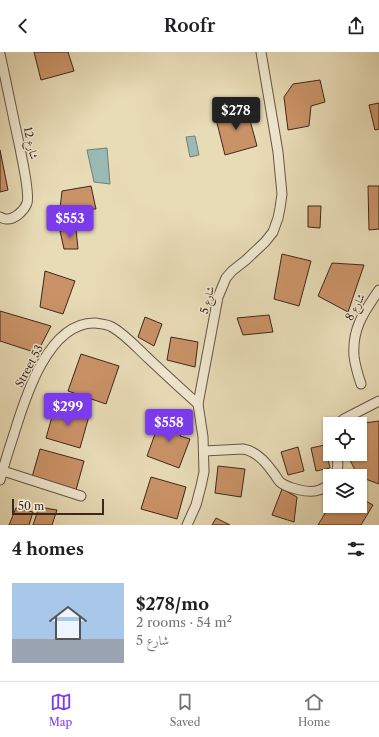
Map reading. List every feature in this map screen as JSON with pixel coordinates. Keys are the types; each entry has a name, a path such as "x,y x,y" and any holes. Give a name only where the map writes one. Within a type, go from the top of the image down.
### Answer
{"street":[{"name":"شارع 5","path":"187,525 196,505 204,472 203,437 198,404 218,297 226,278 265,242 273,232 280,208 282,194 278,152 260,52"},
{"name":"شارع 12","path":"0,54 24,169 27,196 27,203 19,214 12,218 6,219 0,217"},
{"name":"شارع 8","path":"360,384 354,357 354,340 358,323 379,290"},
{"name":"Street 53","path":"1,476 29,389 45,358 58,340 79,326 88,323 106,324 112,326 129,339 198,404"},
{"path":"348,417 379,401"},
{"path":"204,451 243,448 255,453 268,465 280,481 297,489 308,491 319,491 323,488"},
{"path":"1,476 81,496"}],"water":[{"path":"195,136 199,155 190,157 186,137"},
{"path":"107,148 110,184 94,182 87,150"}],"building":[{"path":"34,52 68,52 74,71 41,80"},
{"path":"320,80 325,102 311,106 309,126 288,130 284,97 293,84"},
{"path":"379,103 379,129 375,130 369,105"},
{"path":"246,106 257,146 225,155 215,115"},
{"path":"0,150 8,190 0,192"},
{"path":"91,186 96,209 60,209 62,191"},
{"path":"368,186 379,186 379,229 369,230"},
{"path":"308,206 321,206 320,228 308,227"},
{"path":"76,229 78,249 64,249 60,231"},
{"path":"282,254 311,261 299,306 274,299"},
{"path":"332,263 364,265 348,312 318,296"},
{"path":"45,271 75,281 63,314 40,307"},
{"path":"0,311 51,326 37,353 0,341"},
{"path":"269,315 273,332 243,335 237,318"},
{"path":"145,317 162,324 154,346 138,337"},
{"path":"171,337 198,342 195,367 167,360"},
{"path":"81,354 119,366 106,404 68,391"},
{"path":"55,406 89,416 80,448 46,438"},
{"path":"162,415 185,424 180,436 190,439 179,468 147,456"},
{"path":"379,421 379,484 367,480 367,469 354,469 350,461 367,461 367,423"},
{"path":"323,445 323,461 328,461 330,468 316,471 311,448"},
{"path":"298,447 304,471 288,475 281,452"},
{"path":"40,449 84,461 76,490 32,477"},
{"path":"218,466 245,469 241,497 215,493"},
{"path":"151,477 186,487 177,519 141,509"},
{"path":"282,489 297,497 294,522 272,515"},
{"path":"367,502 373,505 361,525 318,525 325,513 367,513"},
{"path":"39,507 57,510 52,525 33,525"},
{"path":"16,508 33,512 29,525 9,525"},
{"path":"216,518 230,525 212,525"}]}
